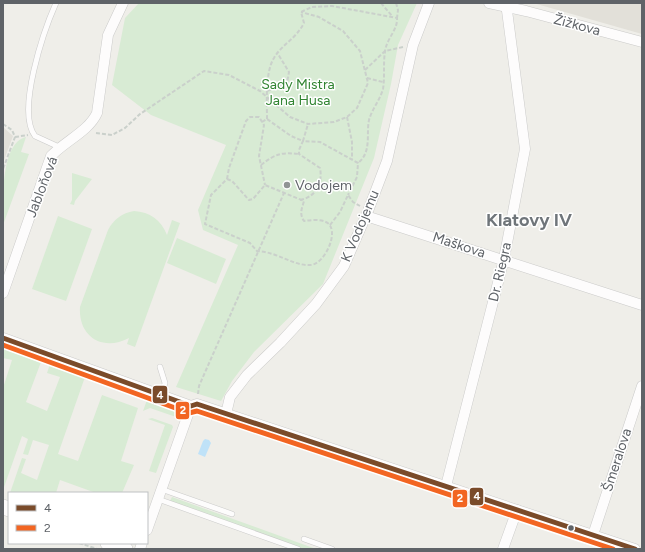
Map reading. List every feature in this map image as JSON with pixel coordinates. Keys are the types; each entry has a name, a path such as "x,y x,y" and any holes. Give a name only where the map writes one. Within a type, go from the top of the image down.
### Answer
{"main road":[{"path":"111,544 125,549"}],"street":[{"name":"Jabloňová","path":"3,293 51,156 59,147 85,129 94,120 97,113 108,35 123,3"},
{"name":"K Vodojemu","path":"226,414 230,397 246,376 280,343 316,304 344,266 367,214 387,161 414,45 429,3"},
{"name":"Žižkova","path":"489,3 506,5 642,42"},
{"name":"Dr. Riegra","path":"446,486 504,259 525,149 506,5"},
{"name":"Maškova","path":"367,214 642,305"},
{"path":"3,338 162,396 226,414 635,549"},
{"name":"Šmeralova","path":"593,535 642,386"},
{"path":"148,527 194,405"},
{"path":"503,549 517,510"}],"lane":[{"path":"56,3 41,39 31,86 29,123 33,134 38,139 59,147"},
{"path":"160,367 165,383 162,396"},
{"path":"160,494 232,514"},
{"path":"160,494 298,549"},
{"path":"304,539 332,549"}],"path":[{"path":"381,3 386,7 392,17"},
{"path":"358,163 363,159 369,141 369,120 382,90 384,51 389,38 397,25 398,10 396,3"},
{"path":"301,12 312,7 324,6 339,7 397,18"},
{"path":"85,129 102,135 112,135 125,128 140,114 204,71 229,76 260,91 290,117 308,124 334,122 347,117 358,108 368,83 366,70 360,51 343,31 319,17 301,12"},
{"path":"267,119 268,79 274,58 298,34 304,23 301,12"},
{"path":"366,70 384,51 414,45"},
{"path":"267,91 287,83 289,72 286,64 278,54"},
{"path":"367,78 383,82"},
{"path":"250,116 259,117 264,125 259,156 265,185 304,201 300,214 304,221 326,222 330,225 332,234 328,250 320,262 311,265 298,264 268,252 257,251 250,242 205,224 211,195 227,179 229,168 246,121 250,116"},
{"path":"347,117 352,142 352,159"},
{"path":"267,119 291,136 303,141 320,142 358,163"},
{"path":"262,122 267,119"},
{"path":"3,124 12,130 15,137 3,169"},
{"path":"299,154 308,124"},
{"path":"15,137 33,134"},
{"path":"261,165 272,156 285,153 299,154 320,168 322,177 317,190 309,198 300,200"},
{"path":"330,225 340,212 358,177 358,163"},
{"path":"227,179 232,181 249,200 253,199 265,185"},
{"path":"194,405 199,386 257,251 284,193"},
{"path":"348,195 353,202 367,214"},
{"path":"82,544 97,549"}],"shaded area":[{"path":"533,3 642,3 642,34"},
{"path":"3,127 13,136 3,163"}],"green space":[{"name":"Sady Mistra Jana Husa","path":"139,3 417,3 398,45 391,84 374,158 323,284 254,352 232,381 221,401 176,387 238,245 203,230 198,210 226,145 151,115 112,85 125,18"},
{"path":"26,137 21,152 29,154 3,225 3,189 7,162 11,150 18,142"},
{"path":"72,173 92,179 75,201 74,205 70,204 72,200"},
{"path":"134,211 150,215 162,225 167,235 172,220 180,223 135,347 127,344 129,338 119,342 110,343 94,339 88,334 80,318 80,307 108,230 119,217"},
{"path":"58,216 92,229 66,301 32,289"},
{"path":"177,238 226,259 216,284 167,263"},
{"path":"3,349 41,362 26,402 47,411 60,377 47,373 50,364 85,377 58,454 78,461 102,395 138,408 121,461 134,465 122,492 93,492 60,480 56,492 10,492 22,458 26,459 21,473 37,480 49,445 33,440 28,455 23,454 28,439 22,436 3,490 3,388 12,360 3,358"},
{"path":"147,400 178,411 176,417 150,408 143,411"},
{"path":"152,418 172,425 173,427 156,473 149,471 165,425 148,419"},
{"path":"172,497 316,549 304,549 170,501"}],"water":[{"path":"205,439 209,440 211,443 205,457 198,454"}],"transit line":[{"name":"4","path":"3,338 191,406 197,404 635,549"},
{"name":"2","path":"3,345 189,413 197,411 613,549"}],"place":[{"name":"Vodojem","path":"287,185"}],"district":[{"name":"Klatovy IV","path":"529,220"}]}
